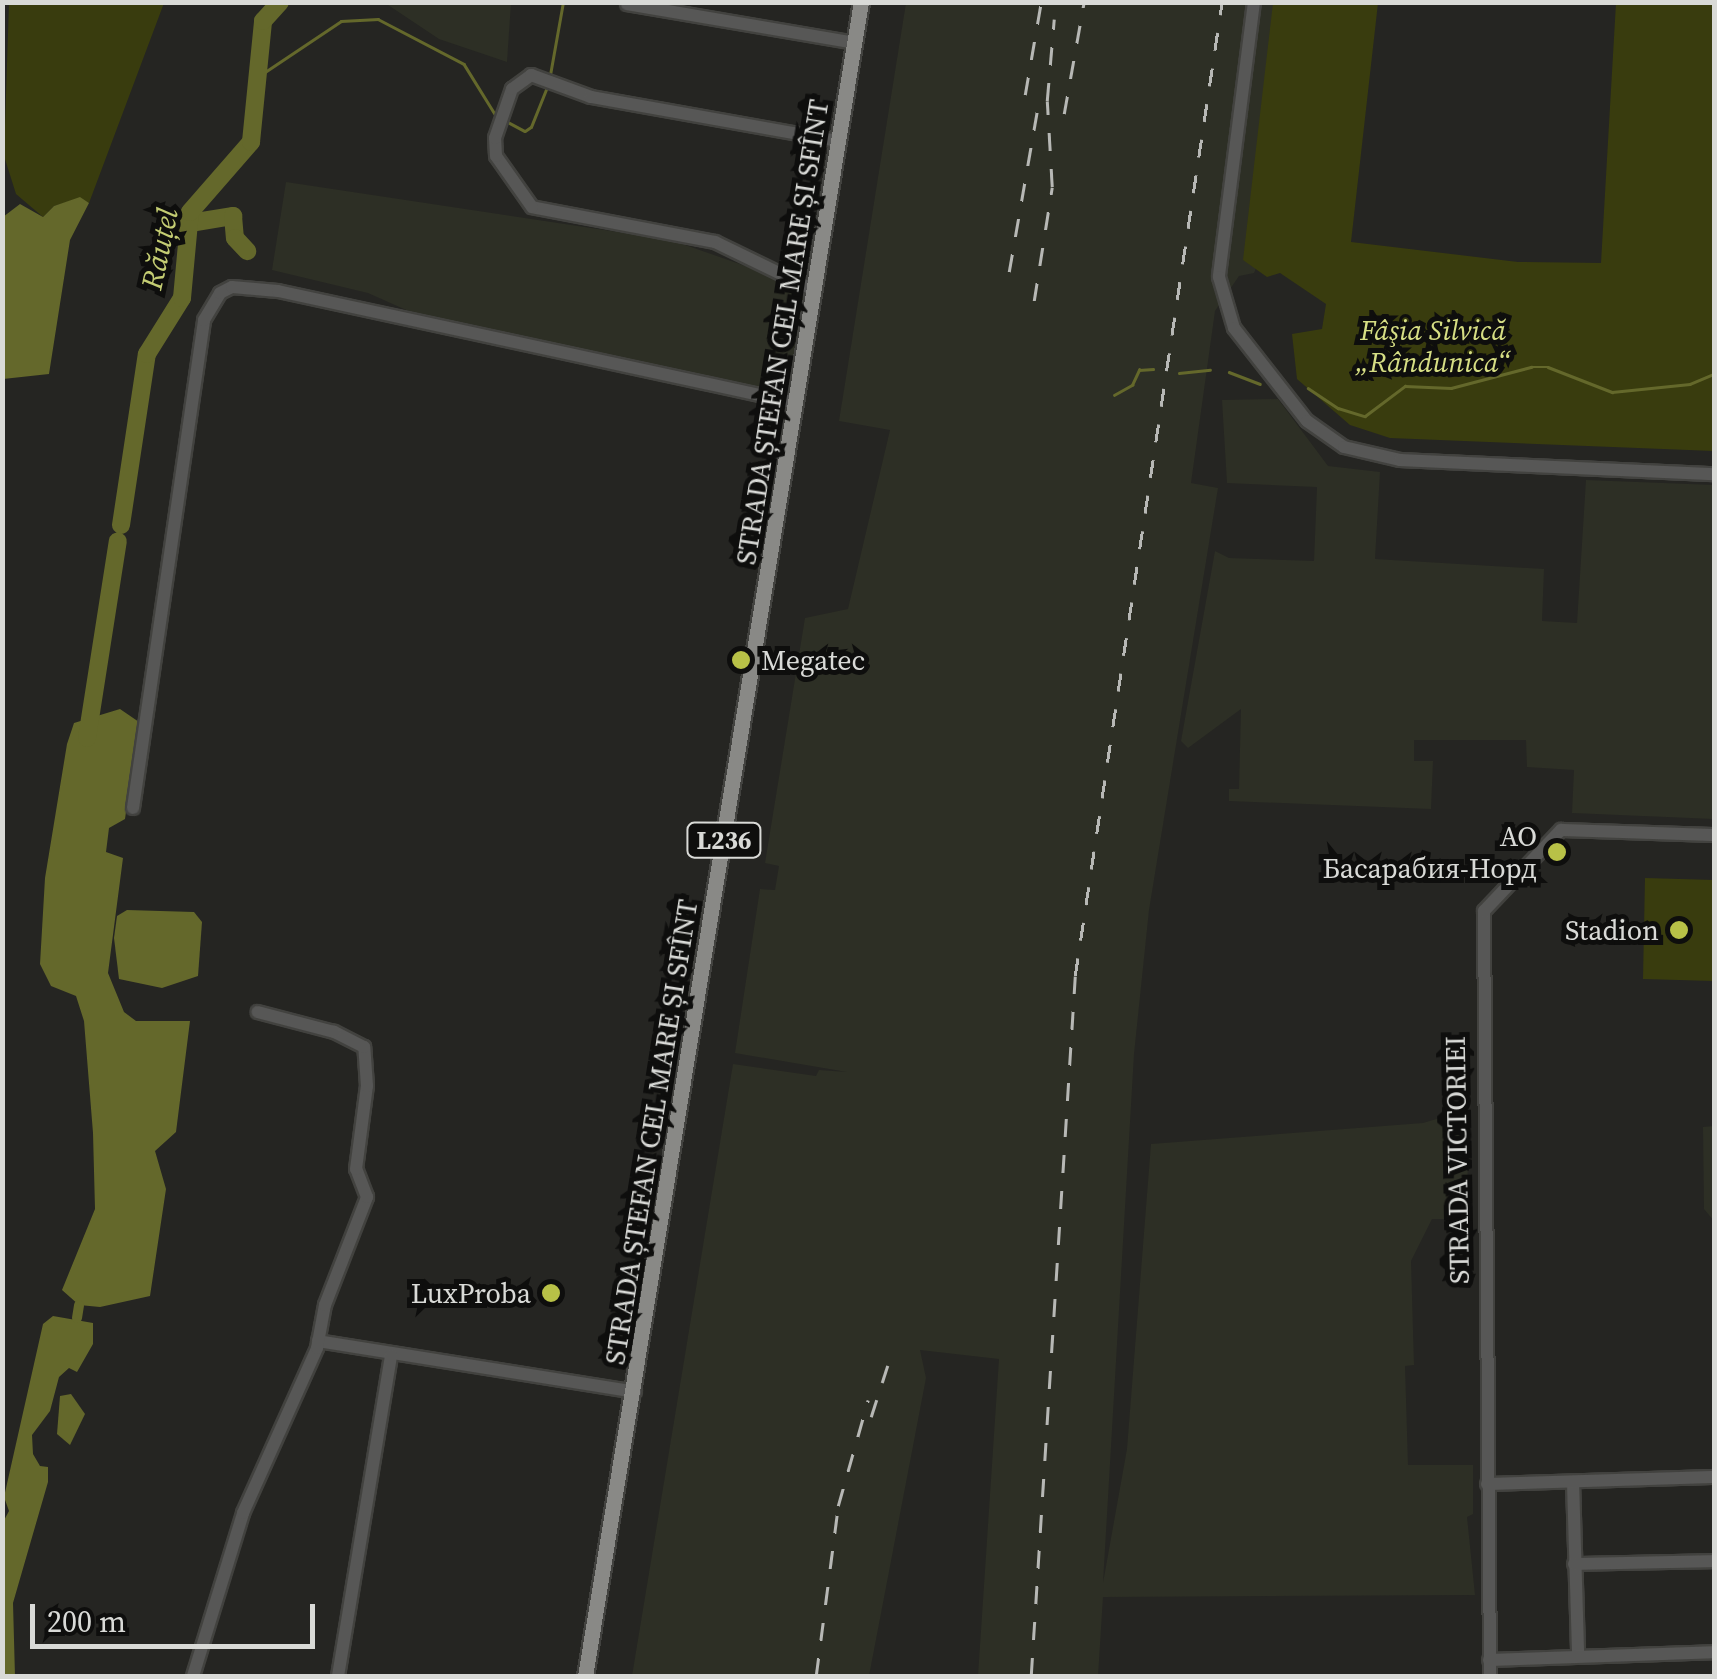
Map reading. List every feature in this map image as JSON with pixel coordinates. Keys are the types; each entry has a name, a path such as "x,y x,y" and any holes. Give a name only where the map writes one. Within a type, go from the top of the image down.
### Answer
{"main road":[{"name":"STRADA ȘTEFAN CEL MARE ȘI SFÎNT","path":"585,1676 635,1392 861,2"}],"street":[{"path":"1254,2 1219,278 1234,328 1307,421 1344,446 1400,460 1714,474"},
{"path":"627,4 855,43"},
{"path":"814,290 716,242 532,208 493,150 507,96 531,75 591,97 838,141"},
{"path":"133,808 202,331 220,292 232,287 278,292 797,403"},
{"name":"STRADA VICTORIEI","path":"1490,1676 1484,911 1561,830 1714,836"},
{"path":"193,1676 243,1513 318,1341 367,1197 356,1169 368,1054 358,1041 258,1012"},
{"path":"318,1341 635,1392"},
{"path":"338,1676 391,1355"},
{"path":"1487,1484 1714,1478"},
{"path":"1573,1482 1578,1655"},
{"path":"1574,1564 1714,1561"},
{"path":"1489,1660 1714,1652"}],"shaded area":[{"path":"385,3 511,3 507,62 439,39"},
{"path":"906,3 1295,3 1263,253 1254,273 1239,276 1215,311 1191,483 1218,488 1149,910 1134,1054 1103,1583 1127,1449 1151,1144 1423,1123 1467,1110 1468,1219 1432,1219 1411,1261 1414,1365 1405,1366 1408,1465 1473,1465 1473,1514 1467,1517 1475,1595 1103,1597 1098,1676 978,1676 999,1359 920,1350 926,1378 869,1676 632,1676 733,1064 816,1076 819,1070 847,1072 735,1053 760,889 775,890 779,866 765,863 805,618 848,609 890,430 839,421"},
{"path":"286,182 671,240 814,290 797,403 451,330 368,293 272,270"},
{"path":"80,197 89,203 70,240 49,374 3,379 3,217 20,204 43,217 54,206"},
{"path":"1278,399 1328,466 1380,472 1375,559 1544,569 1542,621 1577,623 1586,480 1714,485 1714,819 1572,813 1574,770 1527,767 1526,740 1414,740 1414,761 1433,761 1431,809 1229,801 1229,789 1239,789 1241,709 1188,748 1181,741 1215,551 1229,558 1314,561 1317,487 1227,483 1222,400"},
{"path":"120,709 139,722 125,819 109,828 106,852 123,858 108,973 124,1012 136,1021 190,1021 176,1132 155,1151 166,1189 150,1296 100,1307 79,1305 62,1290 95,1209 93,1133 84,1021 76,996 51,986 40,964 45,878 67,744 74,723"},
{"path":"127,910 194,912 202,922 198,976 162,988 119,979 114,938 117,916"},
{"path":"1714,1126 1714,1221 1704,1209 1703,1127"},
{"path":"53,1316 93,1323 93,1344 77,1372 69,1368 59,1377 50,1411 32,1435 33,1454 40,1466 48,1467 48,1482 13,1603 15,1676 3,1676 2,1524 9,1511 4,1497 43,1324"},
{"path":"71,1394 85,1414 70,1445 57,1434 60,1396"}],"green space":[{"path":"9,3 164,3 89,203 80,198 54,206 43,217 16,194 4,156"},
{"name":"Fâşia Silvică „Rândunica“","path":"1273,3 1378,3 1351,242 1518,262 1601,263 1616,3 1714,3 1714,451 1390,438 1350,425 1297,379 1292,334 1322,329 1326,304 1280,273 1267,277 1243,260"},
{"name":"Stadion","path":"1645,878 1714,880 1714,981 1643,979"}],"waterway":[{"name":"Răuțel","path":"121,525 147,354 182,298 190,212 251,142 263,21 280,2"},
{"path":"550,75 563,2"},
{"path":"256,78 341,21 378,19 464,64 495,114"},
{"path":"506,121 525,131 531,127 547,87"},
{"path":"190,223 233,216 235,238 247,251"},
{"path":"1308,388 1338,408 1365,416 1405,386 1451,388 1531,367 1548,367 1612,392 1690,384 1714,374"},
{"path":"1114,395 1132,385 1139,370 1153,369"},
{"path":"1179,373 1210,370"},
{"path":"1229,372 1260,384"},
{"name":"Răuțel","path":"87,738 118,541"},
{"path":"77,1318 79,1305"}],"railway":[{"path":"1025,95 1041,2"},
{"path":"1064,114 1084,2"},
{"path":"1031,1676 1075,976 1222,2"},
{"path":"1034,301 1052,187 1047,101 1054,19"},
{"path":"1009,272 1038,106"},
{"path":"871,1417 888,1364"},
{"path":"816,1676 838,1506 868,1400"}],"place":[{"name":"Megatec","path":"741,660"},
{"name":"АО Басарабия-Норд","path":"1557,852"},
{"name":"Stadion","path":"1679,930"},
{"name":"LuxProba","path":"551,1293"}]}
